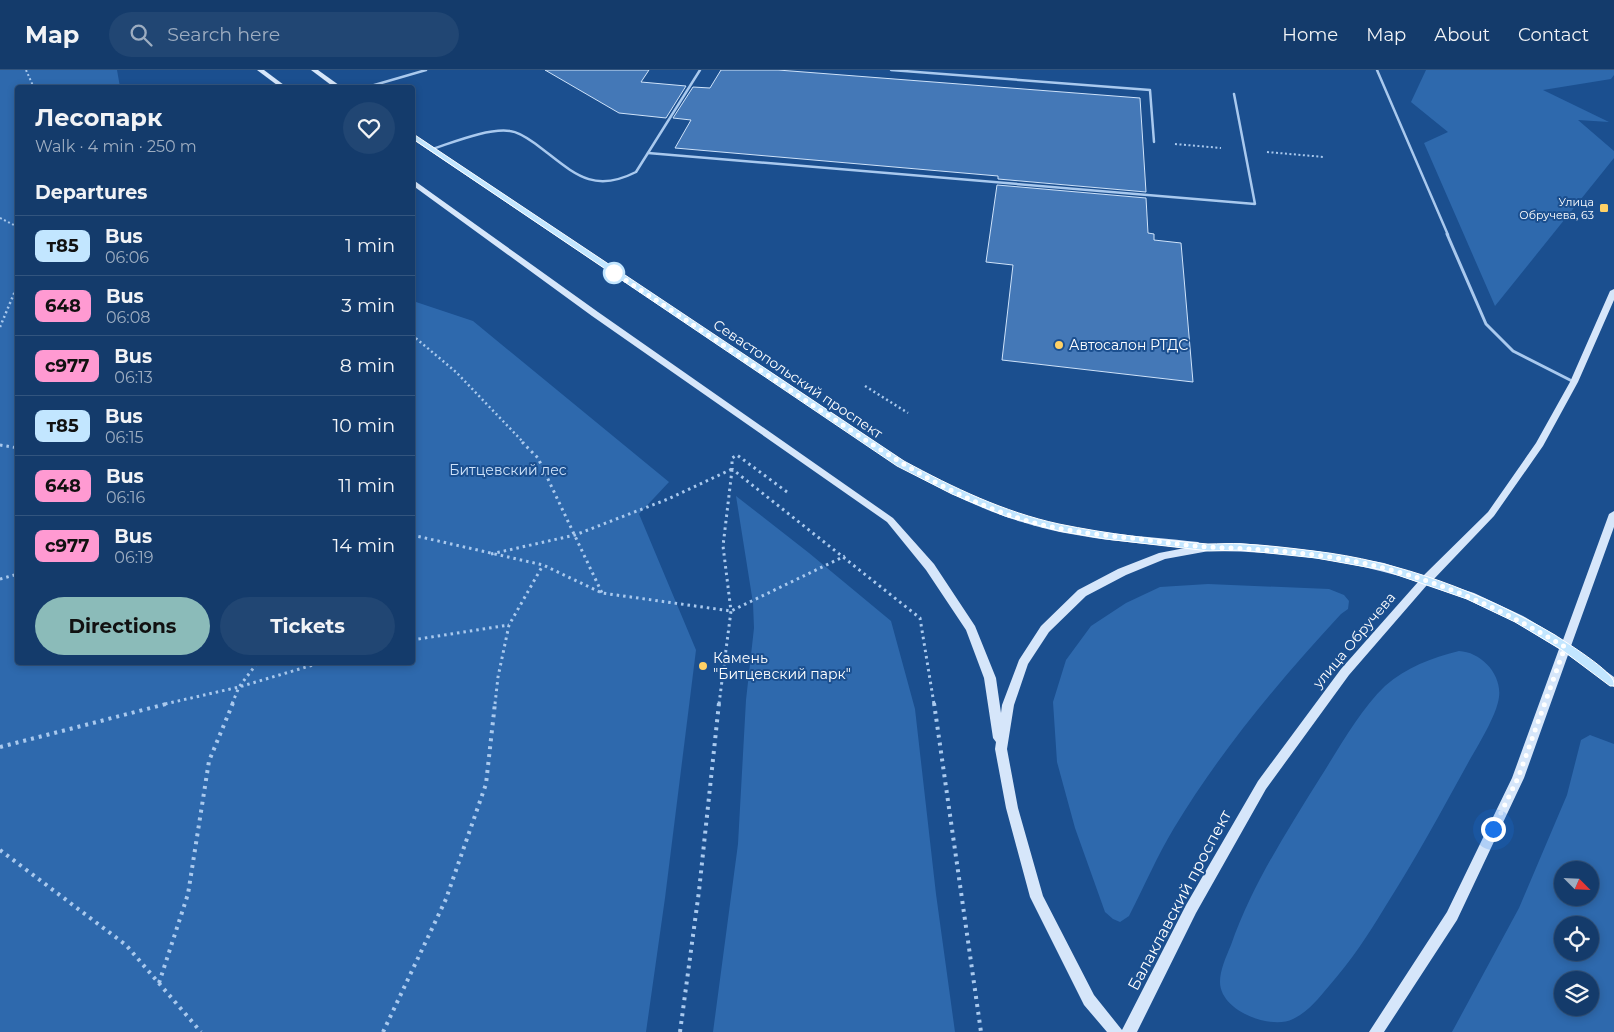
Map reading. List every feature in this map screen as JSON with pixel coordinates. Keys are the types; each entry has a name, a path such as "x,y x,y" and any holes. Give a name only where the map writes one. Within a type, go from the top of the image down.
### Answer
{"main road":[{"path":"260,70 281,85"},
{"path":"314,70 336,85"},
{"name":"Севастопольский проспект","path":"415,138 900,464 955,492 1008,514 1044,525 1106,536 1209,547"},
{"path":"415,182 596,314 890,520 930,566 971,630 990,678 1012,808 1037,897 1088,1000 1116,1032"},
{"name":"улица Обручева","path":"1262,784 1345,672 1426,580 1491,514 1540,444 1574,382 1614,292"},
{"path":"1376,1032 1452,916 1518,778 1614,514"},
{"path":"1001,749 1008,705 1023,662 1045,629 1082,593 1122,572 1163,556 1209,547 1240,547 1316,555 1384,567 1426,580 1470,596 1519,619 1565,647 1614,683"},
{"name":"Балаклавский проспект","path":"1129,1032 1191,909 1262,784"}],"lane":[{"path":"374,85 426,70"},
{"path":"432,149 474,136 510,131 528,139 585,179 596,183 624,180 636,172 700,70"},
{"path":"891,70 1150,90 1154,142"},
{"path":"1377,70 1486,324 1512,351 1574,382"},
{"path":"648,153 1255,204 1234,94"}],"path":[{"path":"26,70 33,85"},
{"path":"0,218 15,226"},
{"path":"0,326 15,291"},
{"path":"415,338 456,372 538,458 602,593"},
{"path":"865,386 908,413"},
{"path":"0,445 15,448"},
{"path":"680,1032 699,890 717,717 731,611 723,546 732,458 737,455 787,492"},
{"path":"489,554 575,535 668,499 732,469"},
{"path":"732,469 920,618 949,800 981,1032"},
{"path":"415,536 543,565 602,593 731,611 844,556"},
{"path":"383,1032 446,898 486,784 498,677 509,625 543,565"},
{"path":"0,579 15,575"},
{"path":"415,640 509,625"},
{"path":"159,984 188,894 210,762 239,687 256,665"},
{"path":"0,747 139,710 239,687 313,665"},
{"path":"0,850 126,945 201,1032"}],"green space":[{"name":"Битцевский лес","path":"0,70 117,70 120,85 15,85 15,665 415,665 415,302 473,321 669,482 639,514 696,650 646,1032 0,1032"},
{"path":"1426,70 1614,70 1614,75 1611,79 1543,90 1609,122 1578,120 1614,151 1614,158 1495,306 1424,143 1448,132 1411,102"},
{"path":"736,496 891,621 915,709 936,894 955,1032 713,1032 738,844 746,700 754,628 753,603"},
{"path":"1208,584 1329,589 1344,595 1349,601 1348,609 1341,614 1296,664 1231,743 1192,799 1168,839 1129,916 1120,922 1105,912 1075,828 1057,762 1053,702 1066,660 1091,626 1126,603 1160,587"},
{"path":"1459,651 1475,655 1488,666 1497,680 1499,697 1491,722 1428,836 1372,928 1352,957 1337,977 1304,1013 1284,1022 1260,1020 1248,1016 1228,1002 1222,992 1220,977 1225,959 1249,901 1271,859 1350,730 1367,706 1385,686 1393,679 1420,664"},
{"path":"1590,735 1614,744 1614,1032 1452,1032 1519,908 1567,795 1581,740"}],"building":[{"path":"545,70 649,70 641,82 686,86 666,118 619,113"},
{"path":"721,70 778,70 1140,98 1146,192 998,179 998,176 675,148 691,120 673,118 693,87 710,88"},
{"path":"997,185 1146,198 1148,233 1154,234 1154,240 1181,243 1193,382 1002,360 1013,265 986,262"}],"bus line":[{"name":"т85","path":"415,138 900,464 955,492 1008,514 1044,525 1106,536 1209,547 1240,547 1316,555 1384,567 1470,596 1519,619 1565,647 1614,683"}],"place":[{"name":"Улица Обручева, 63","path":"1604,208"},
{"name":"Автосалон РТДС","path":"1059,345"},
{"name":"Камень \"Битцевский парк\"","path":"703,666"}],"route":[{"path":"614,273 609,269 900,464 955,492 1008,514 1044,525 1106,536 1209,547 1240,547 1316,555 1384,567 1470,596 1519,619 1565,647 1518,778 1493,829"}]}
